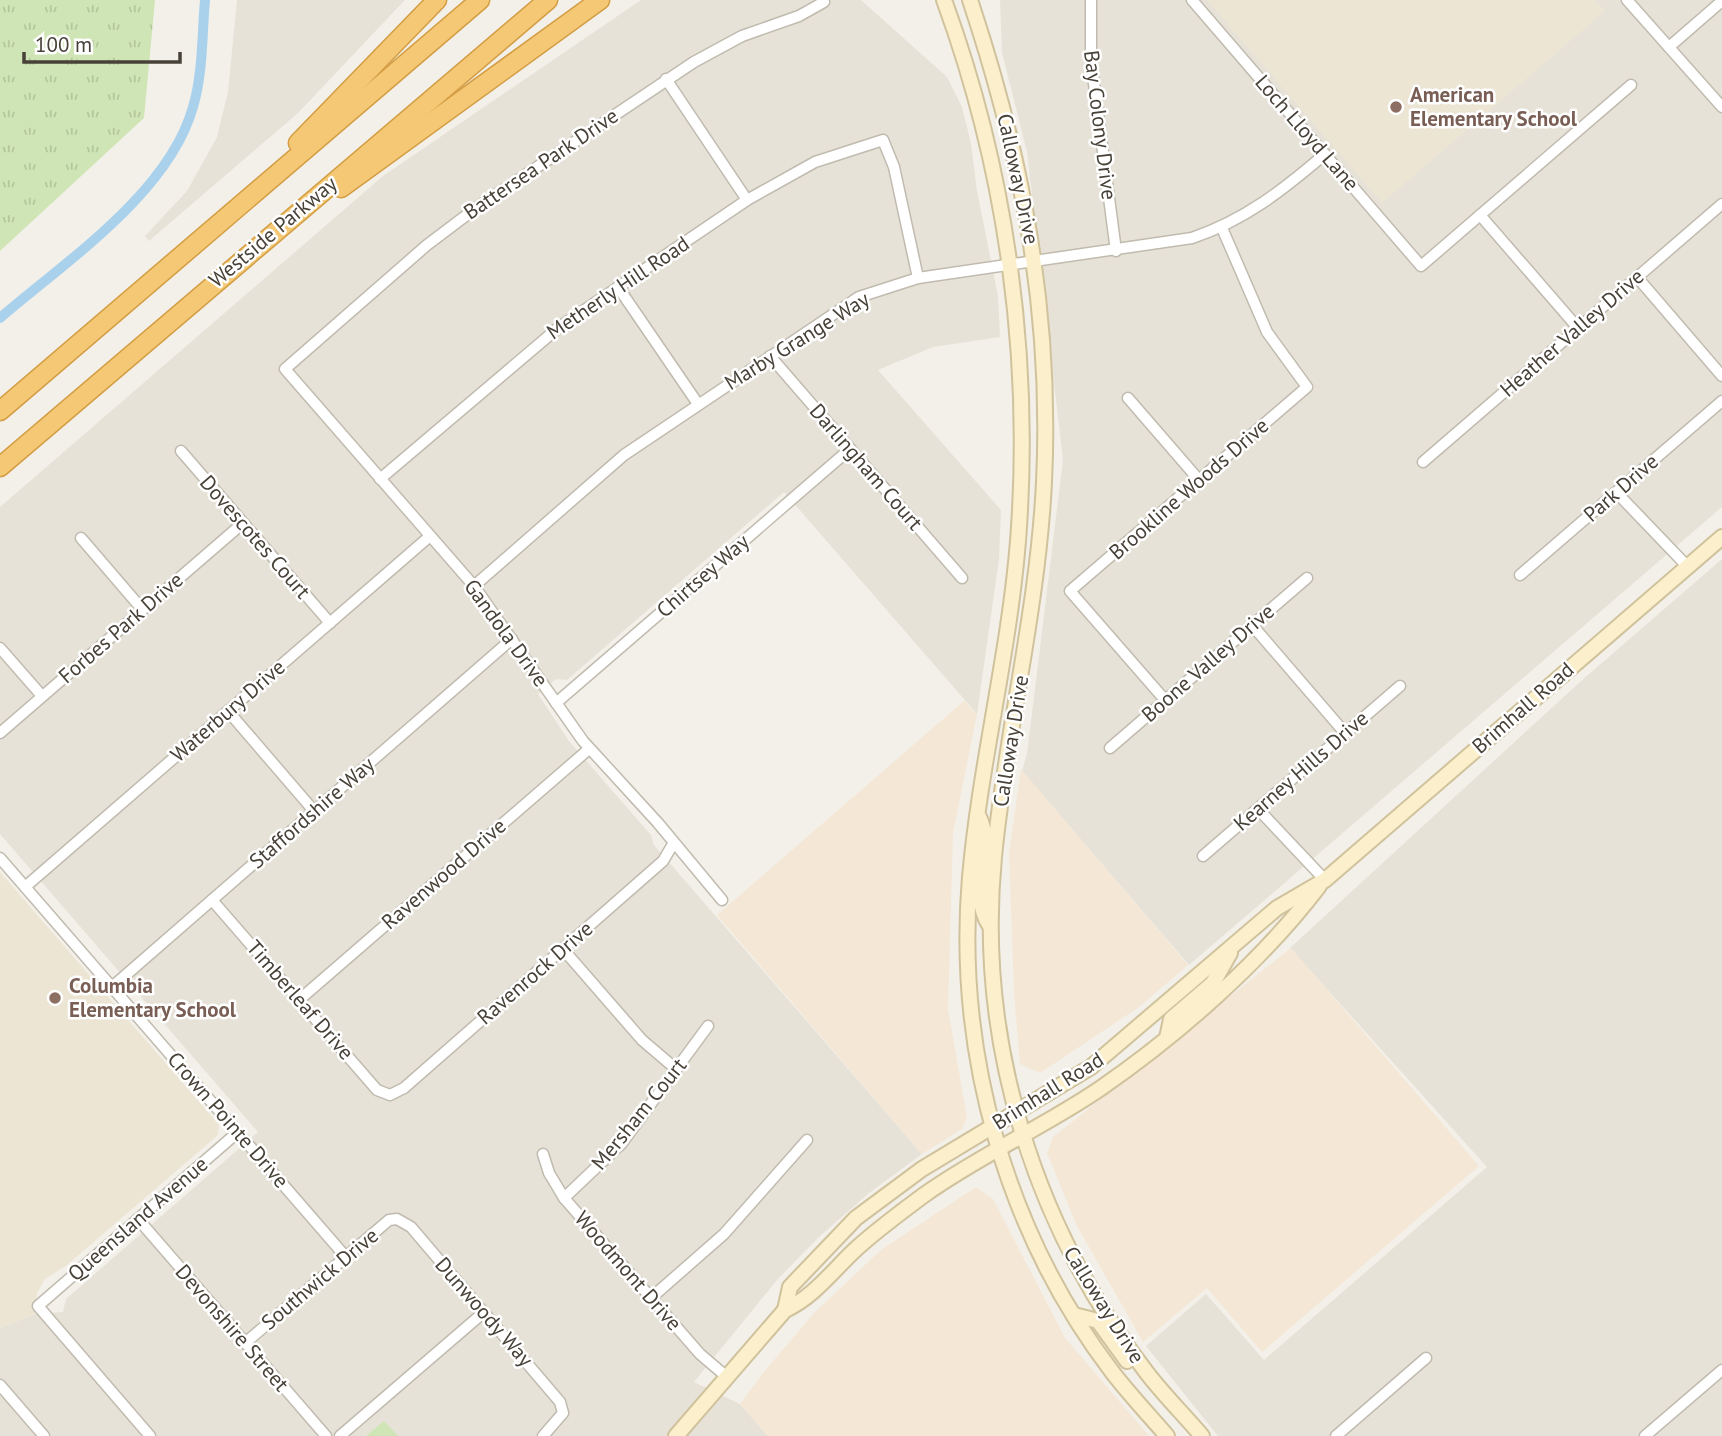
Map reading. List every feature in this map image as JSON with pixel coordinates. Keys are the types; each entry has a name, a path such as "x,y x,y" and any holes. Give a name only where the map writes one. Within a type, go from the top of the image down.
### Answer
{"highway":[{"path":"242,204 351,86 437,0"},
{"name":"Westside Parkway","path":"0,411 480,0"},
{"path":"279,227 342,187 600,0"},
{"name":"Westside Parkway","path":"0,467 279,227 547,2"}],"main road":[{"name":"Calloway Drive","path":"944,0 983,122 1008,265 1020,387 1020,498 1012,598 970,880 968,962 976,1049 998,1150 1035,1243 1074,1315 1113,1373 1168,1435"},
{"name":"Calloway Drive","path":"970,0 1015,148 1036,263 1044,383 1042,514 1029,626 998,821 991,927 996,1008 1021,1137 1057,1227 1093,1293 1159,1387 1202,1436"},
{"name":"Brimhall Road","path":"785,1310 790,1287 856,1218 922,1169 1091,1067 1277,908 1325,880 1722,537"},
{"path":"990,736 998,751 992,802 998,821"},
{"path":"978,814 985,834 981,910 991,927"},
{"name":"Brimhall Road","path":"676,1436 785,1310 802,1302 855,1250 904,1210 1100,1088 1167,1038 1292,922 1325,880"},
{"path":"1167,1038 1171,1019 1213,983 1236,943"},
{"path":"1074,1315 1098,1321 1143,1382 1159,1387"}],"street":[{"name":"Bay Colony Drive","path":"1091,0 1091,61 1116,251"},
{"name":"Loch Lloyd Lane","path":"1192,0 1421,266 1480,215"},
{"path":"1627,0 1722,107"},
{"path":"1669,47 1722,1"},
{"name":"Battersea Park Drive","path":"285,369 451,226 666,79 742,36 799,16 824,2"},
{"path":"666,79 747,200"},
{"path":"1578,328 1480,215 1631,85"},
{"name":"Metherly Hill Road","path":"380,478 522,355 747,200 815,162 883,140 894,167 918,278"},
{"name":"Marby Grange Way","path":"474,586 624,455 859,298 918,278 1036,263 1192,238 1222,228 1265,204 1325,154"},
{"name":"Heather Valley Drive","path":"1423,461 1722,204"},
{"name":"Brookline Woods Drive","path":"1165,700 1070,591 1307,387 1267,332 1222,228"},
{"path":"1637,277 1722,376"},
{"path":"618,287 698,404"},
{"name":"Darlingham Court","path":"769,356 962,578"},
{"name":"Gandola Drive","path":"285,369 474,586 589,748 658,823 722,900"},
{"path":"1128,398 1199,480"},
{"name":"Park Drive","path":"1520,575 1722,401"},
{"name":"Chirtsey Way","path":"556,703 850,449"},
{"name":"Dovescotes Court","path":"181,451 330,623"},
{"path":"1616,492 1687,566"},
{"name":"Forbes Park Drive","path":"0,733 243,523"},
{"name":"Waterbury Drive","path":"25,887 430,536"},
{"path":"80,538 142,610"},
{"name":"Boone Valley Drive","path":"1110,748 1307,578"},
{"path":"1252,625 1345,733"},
{"name":"Staffordshire Way","path":"112,987 512,639"},
{"path":"0,648 42,696"},
{"name":"Kearney Hills Drive","path":"1203,856 1400,686"},
{"path":"228,711 314,811"},
{"name":"Ravenwood Drive","path":"299,1000 589,748"},
{"path":"1258,809 1325,880"},
{"name":"Ravenrock Drive","path":"390,1095 404,1088 663,861 673,844"},
{"name":"Crown Pointe Drive","path":"0,858 345,1256"},
{"name":"Timberleaf Drive","path":"212,900 377,1090 390,1095"},
{"path":"562,948 642,1040 676,1069"},
{"name":"Mersham Court","path":"564,1198 622,1143 708,1026"},
{"name":"Queensland Avenue","path":"150,1436 38,1306 238,1132"},
{"path":"651,1298 724,1234 807,1140"},
{"name":"Woodmont Drive","path":"543,1154 549,1173 564,1198 700,1353 727,1377"},
{"name":"Devonshire Street","path":"138,1219 326,1436"},
{"name":"Southwick Drive","path":"245,1343 389,1220 397,1219"},
{"name":"Dunwoody Way","path":"397,1219 411,1227 553,1393 563,1413 543,1436"},
{"path":"340,1436 483,1312"},
{"path":"1336,1436 1426,1358"},
{"path":"1645,1436 1722,1370"},
{"path":"1,1389 44,1436"}],"shaded area":[{"path":"237,0 405,0 298,113 149,241 145,236 187,191 217,137 228,92"},
{"path":"641,0 861,0 947,77 962,107 971,143 977,191 998,296 1000,337 933,347 878,370 1001,510 999,559 977,714 784,492 567,680 556,679 538,694 569,741 651,835 654,845 922,1154 869,1193 819,1237 777,1280 694,1382 740,1404 768,1436 0,1436 0,1328 35,1314 63,1312 66,1299 258,1132 0,834 0,507 383,176"},
{"path":"1000,0 1722,0 1722,507 1189,965 1022,771 1027,754 1063,460 1027,152 1002,53"},
{"name":"American Elementary School","path":"1207,0 1595,0 1605,11 1382,203"},
{"path":"1722,559 1722,1436 1218,1436 1146,1346 1206,1294 1264,1360 1487,1167 1290,948 1581,681"},
{"path":"964,701 977,714 953,833 948,1009 967,1118 962,1129 922,1154 717,915"},
{"path":"1021,769 1188,965 1139,1007 1040,1073 1020,1064 1014,994 1009,853"},
{"name":"Columbia Elementary School","path":"0,872 219,1125 218,1135 67,1265 45,1279 37,1293 35,1314 0,1328"},
{"path":"1291,948 1479,1166 1262,1352 1207,1288 1143,1342 1077,1226 1047,1153 1053,1137"},
{"path":"976,1187 993,1199 1065,1338 1149,1436 768,1436 740,1404 763,1373 814,1313 881,1250"}],"green space":[{"path":"0,0 155,0 144,118 0,251"},
{"path":"384,1421 398,1436 366,1436"}],"waterway":[{"path":"0,318 84,249 139,197 162,168 181,138 193,107 200,68 205,0"}],"place":[{"name":"American Elementary School","path":"1396,107"},
{"name":"Columbia Elementary School","path":"55,998"}]}
